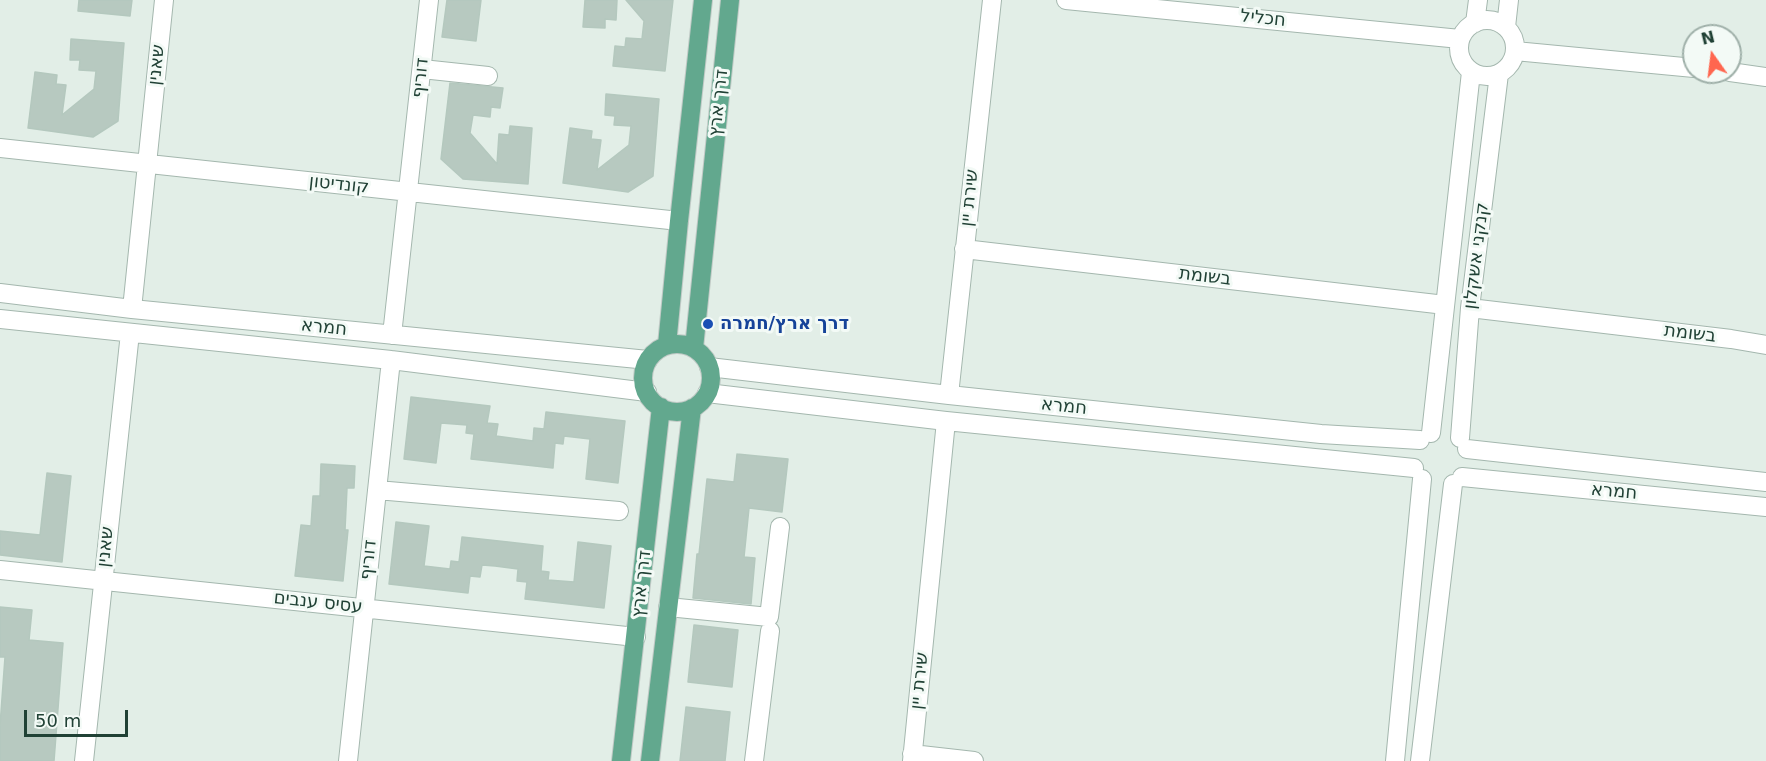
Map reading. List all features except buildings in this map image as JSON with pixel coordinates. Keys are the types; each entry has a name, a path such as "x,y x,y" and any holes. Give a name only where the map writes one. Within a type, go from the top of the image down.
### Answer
{"main road":[{"name":"דרך ארץ","path":"667,345 703,0"},
{"name":"דרך ארץ","path":"694,348 730,0"},
{"path":"676,344 694,348 706,359 709,367 710,384 704,399 692,408 682,411 671,411 661,407 647,392 644,382 644,371 648,360 667,345 676,344"},
{"name":"דרך ארץ","path":"621,761 661,407"},
{"name":"דרך ארץ","path":"650,761 692,408"}],"street":[{"name":"שאנין","path":"132,309 164,0"},
{"name":"דוריף","path":"392,335 429,0"},
{"name":"שירת יין","path":"949,395 992,0"},
{"name":"חכליל","path":"1066,0 1460,39"},
{"path":"1475,23 1478,0"},
{"path":"1506,27 1509,0"},
{"path":"1491,20 1506,27 1512,34 1515,51 1510,64 1499,74 1485,77 1471,72 1464,66 1458,48 1460,39 1468,27 1475,23 1491,20"},
{"path":"1515,51 1682,67"},
{"path":"422,69 488,76"},
{"name":"קנקני אשקלון","path":"1425,436 1445,305 1471,72"},
{"name":"קנקני אשקלון","path":"1463,444 1470,308 1499,74"},
{"path":"1742,74 1766,77"},
{"name":"קונדיטון","path":"0,148 679,221"},
{"name":"בשומת","path":"964,249 1445,305"},
{"name":"חמרא","path":"0,293 132,309 648,360"},
{"name":"בשומת","path":"1470,308 1766,345"},
{"name":"חמרא","path":"0,319 390,360 647,392"},
{"name":"שאנין","path":"84,761 130,333"},
{"name":"דוריף","path":"348,761 390,360"},
{"name":"חמרא","path":"709,367 1321,434 1425,436"},
{"name":"חמרא","path":"707,393 1418,473"},
{"name":"שירת יין","path":"912,758 946,421"},
{"path":"1395,761 1418,473 1413,453 1425,436 1446,431 1463,444 1468,464 1457,481 1420,761"},
{"name":"חמרא","path":"1463,444 1766,482"},
{"path":"1418,473 1437,486 1457,481"},
{"name":"חמרא","path":"1457,481 1766,507"},
{"path":"376,490 620,511"},
{"path":"668,607 769,617 780,527"},
{"name":"עסיס ענבים","path":"0,570 636,637"},
{"path":"754,761 770,632"},
{"path":"912,758 975,761"}],"place":[{"name":"דרך ארץ/חמרה","path":"708,324"}]}
